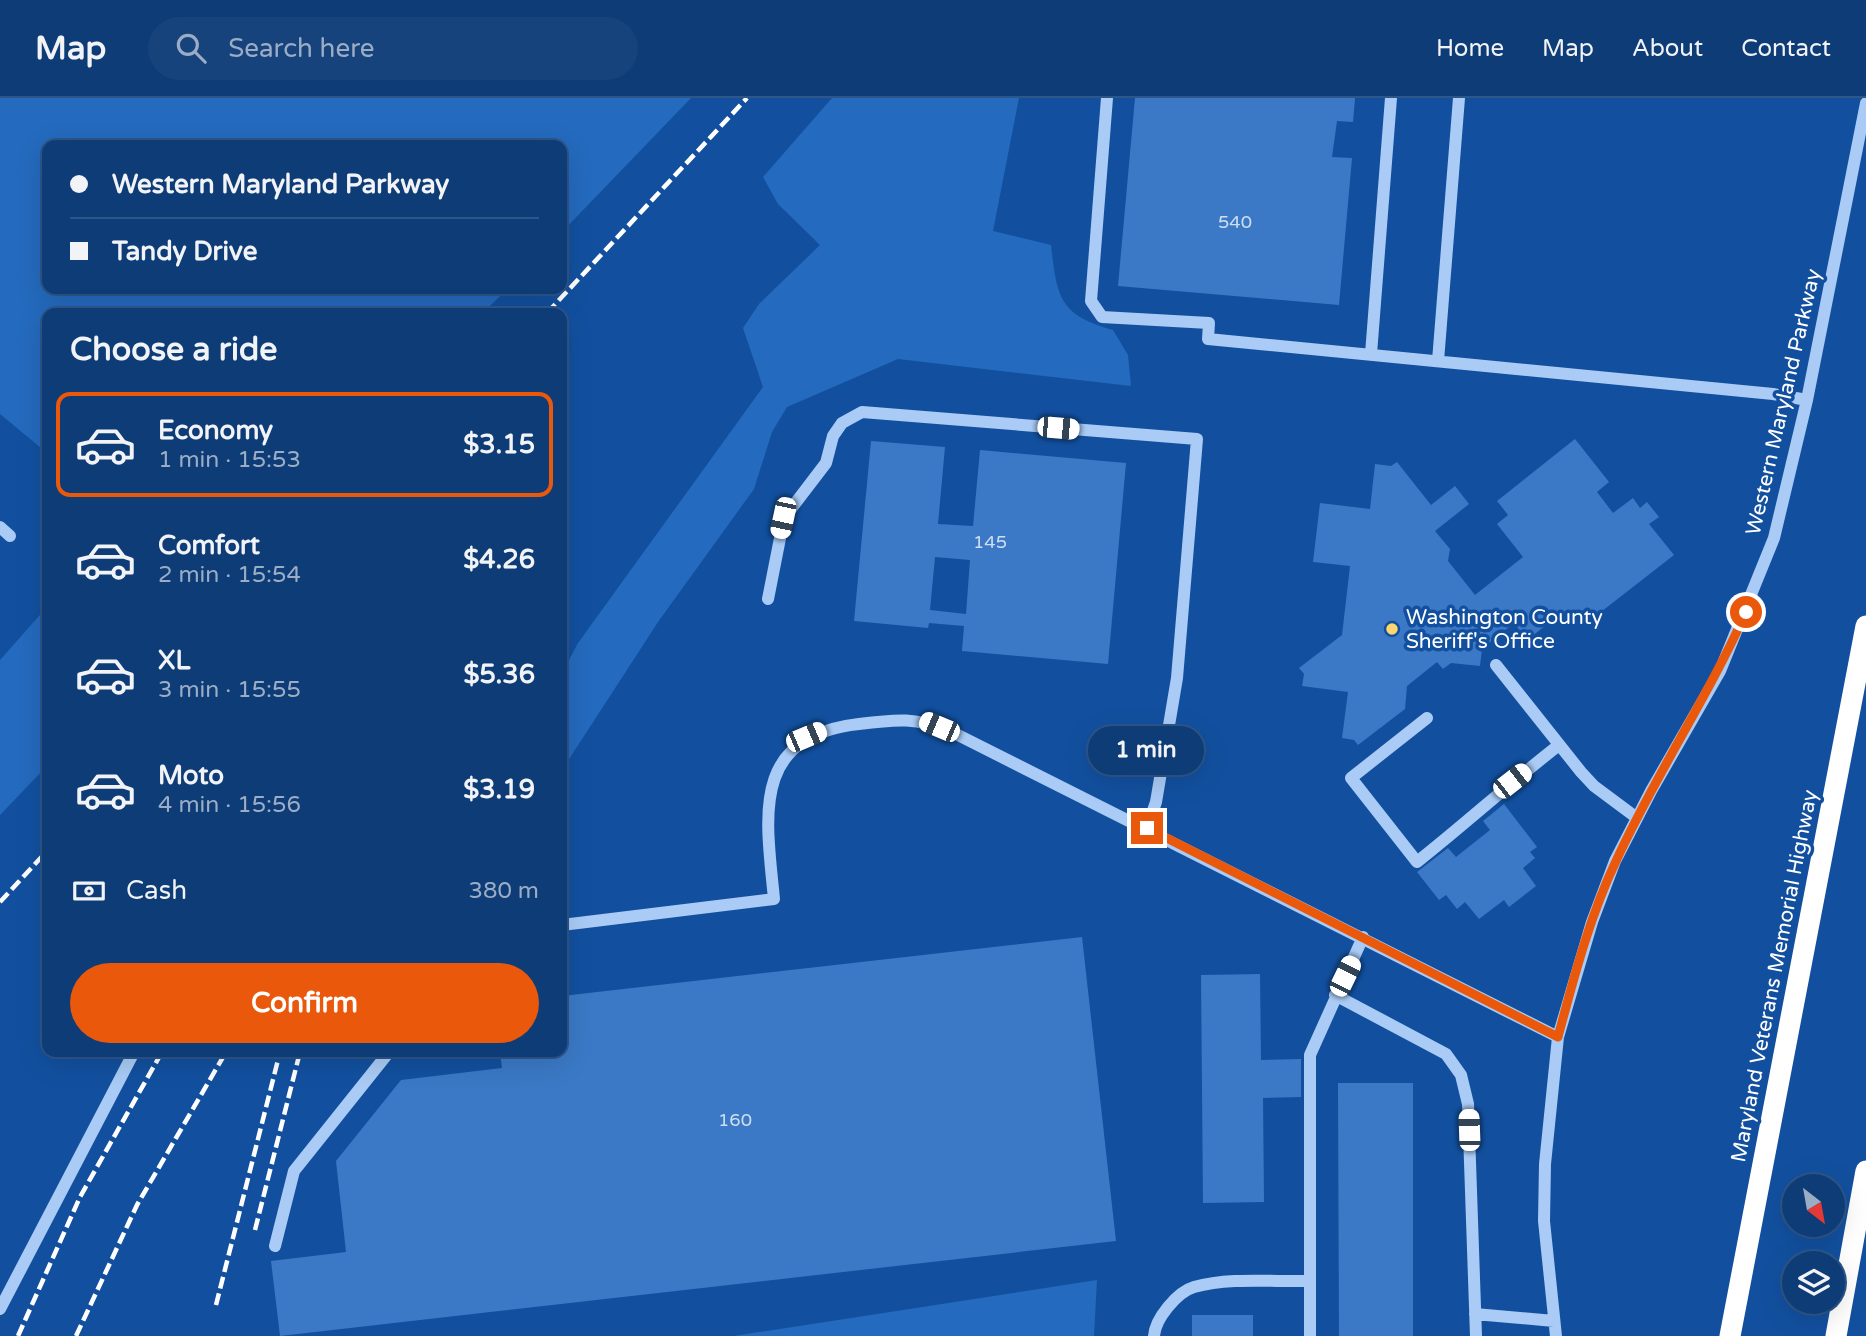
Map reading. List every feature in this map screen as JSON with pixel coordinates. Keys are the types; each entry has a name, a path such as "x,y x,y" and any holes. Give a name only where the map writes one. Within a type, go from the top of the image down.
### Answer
{"highway":[{"name":"Maryland Veterans Memorial Highway","path":"1730,1336 1866,626"},
{"path":"1836,1336 1866,1171"}],"street":[{"path":"1107,98 1091,302 1096,313 1102,317 1209,323 1208,339 1773,394 1807,400"},
{"path":"1371,355 1391,98"},
{"path":"1438,361 1460,98"},
{"name":"Western Maryland Parkway","path":"1556,1336 1544,1221 1545,1164 1558,1037 1592,922 1615,861 1720,671 1774,538 1807,400 1866,103"},
{"path":"768,599 783,518 826,463 833,436 842,423 862,412 1197,439 1177,678 1157,802 1147,828"},
{"path":"1496,665 1594,786 1637,818"},
{"path":"567,924 774,900 768,807 778,768 806,737 831,727 905,718 926,721 1147,828 1558,1037"},
{"path":"1427,718 1351,778 1417,862 1464,825 1496,793 1559,745"},
{"path":"1310,1336 1310,1055 1363,937"},
{"path":"1335,995 1446,1054 1461,1075 1468,1104 1476,1336"},
{"path":"0,1308 131,1057"},
{"path":"275,1246 294,1171 385,1057"},
{"path":"1154,1336 1155,1327 1164,1312 1191,1288 1211,1284 1310,1281"},
{"path":"1475,1314 1554,1321"}],"shaded area":[{"path":"0,98 691,98 567,227 567,140 42,140 42,294 502,294 488,308 42,308 42,449 0,414"},
{"path":"832,98 1019,98 993,231 1051,245 1059,291 1064,301 1081,318 1113,330 1128,355 1131,386 898,359 787,407 772,432 754,489 658,622 567,762 567,664 578,643 763,387 743,328 759,304 820,245 778,204 763,177"},
{"path":"42,613 42,771 0,815 0,660"},
{"path":"1097,1280 1094,1336 734,1336"}],"building":[{"path":"1135,98 1355,98 1353,122 1337,121 1332,157 1352,158 1339,305 1118,286"},
{"path":"1575,439 1609,482 1597,492 1613,513 1633,498 1640,508 1647,502 1659,517 1649,524 1674,555 1588,622 1580,612 1574,617 1559,615 1527,640 1514,623 1482,649 1480,666 1451,663 1443,669 1437,662 1407,686 1405,709 1358,745 1354,740 1342,738 1348,692 1302,686 1304,674 1299,668 1342,635 1350,566 1313,562 1320,503 1370,509 1375,464 1391,466 1397,462 1431,505 1455,486 1469,504 1435,531 1450,549 1448,561 1475,595 1523,557 1497,524 1508,515 1497,501"},
{"path":"871,441 945,447 938,524 973,526 980,450 1126,463 1108,664 962,651 964,626 929,623 928,628 854,621","holes":["935,557 970,560 966,614 930,610"]},
{"path":"1504,804 1537,847 1530,852 1535,858 1523,868 1536,886 1509,907 1504,900 1479,919 1465,902 1457,909 1446,895 1439,900 1417,872 1448,848 1456,857 1490,830 1483,821"},
{"path":"1082,937 1116,1241 280,1336 271,1261 346,1252 336,1161 401,1080 502,1068 501,1057 567,1057 567,995"},
{"path":"1260,974 1261,1060 1301,1059 1301,1097 1263,1098 1264,1202 1203,1203 1201,975"},
{"path":"1338,1083 1413,1083 1413,1336 1339,1336"},
{"path":"1192,1315 1253,1315 1253,1336 1192,1336"}],"railway":[{"path":"567,292 747,98"},
{"path":"552,308 565,294"},
{"path":"0,902 42,856"},
{"path":"18,1336 80,1197 159,1057"},
{"path":"76,1336 137,1205 223,1057"},
{"path":"216,1305 279,1057"},
{"path":"255,1230 299,1057"}],"place":[{"name":"Washington County Sheriff's Office","path":"1392,629"}],"route":[{"path":"1147,828 1558,1037 1592,922 1615,861 1651,791 1720,671 1746,612"}]}
